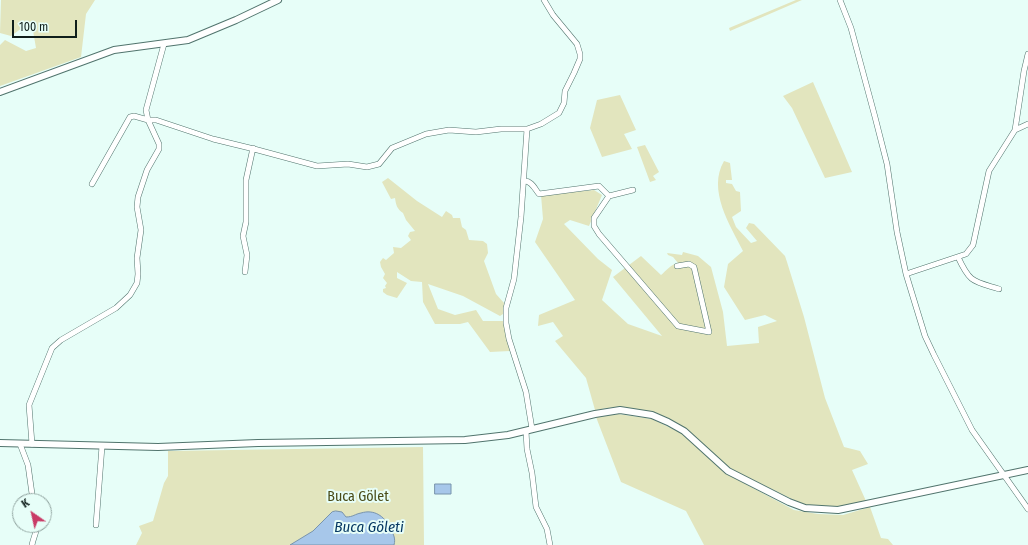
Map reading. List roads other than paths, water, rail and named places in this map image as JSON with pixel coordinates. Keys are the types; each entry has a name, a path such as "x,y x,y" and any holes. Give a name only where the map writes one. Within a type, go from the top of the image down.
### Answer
{"street":[{"path":"0,92 114,50 188,40 236,20 278,0"},
{"path":"92,184 130,117 134,116 148,120 156,120 213,139 253,148 317,166 348,164 368,167 379,164 392,148 426,134 449,130 476,132 501,129 527,129 541,124 559,113 564,103 565,92 580,59 577,44 553,15 544,0"},
{"path":"840,0 851,28 877,123 887,164 897,232 906,274 925,336 972,430 1028,509"},
{"path":"32,444 29,406 52,348 61,340 116,308 130,295 137,283 137,258 141,230 137,207 138,197 147,170 159,149 159,144 148,120 146,110 164,44"},
{"path":"906,274 966,254 973,245 989,172 1015,130 1028,54"},
{"path":"1015,130 1028,124"},
{"path":"527,129 521,218 514,279 506,308 506,323 509,339 526,392 529,430 526,449 532,473 536,507 547,529 550,545"},
{"path":"245,272 247,255 243,233 246,222 246,180 253,148"},
{"path":"524,181 530,183 539,194 599,186 609,196"},
{"path":"633,190 609,196 594,218 594,226 599,234 678,326 708,332 694,267 689,264 677,266"},
{"path":"958,257 972,280 999,289"},
{"path":"0,443 158,447 258,443 465,440 508,435 595,414 620,410 652,415 668,422 684,432 728,471 789,502 805,508 838,510 1028,470"},
{"path":"20,444 28,465 32,493"},
{"path":"96,525 102,446"},
{"path":"32,545 34,533"}],"water":[{"path":"435,484 451,484 451,494 435,494"},
{"name":"Buca Göleti","path":"332,512 342,512 346,517 366,512 378,514 390,527 394,538 394,545 290,545 313,531"}],"park label":[{"name":"Buca Gölet","path":"358,497"}]}
